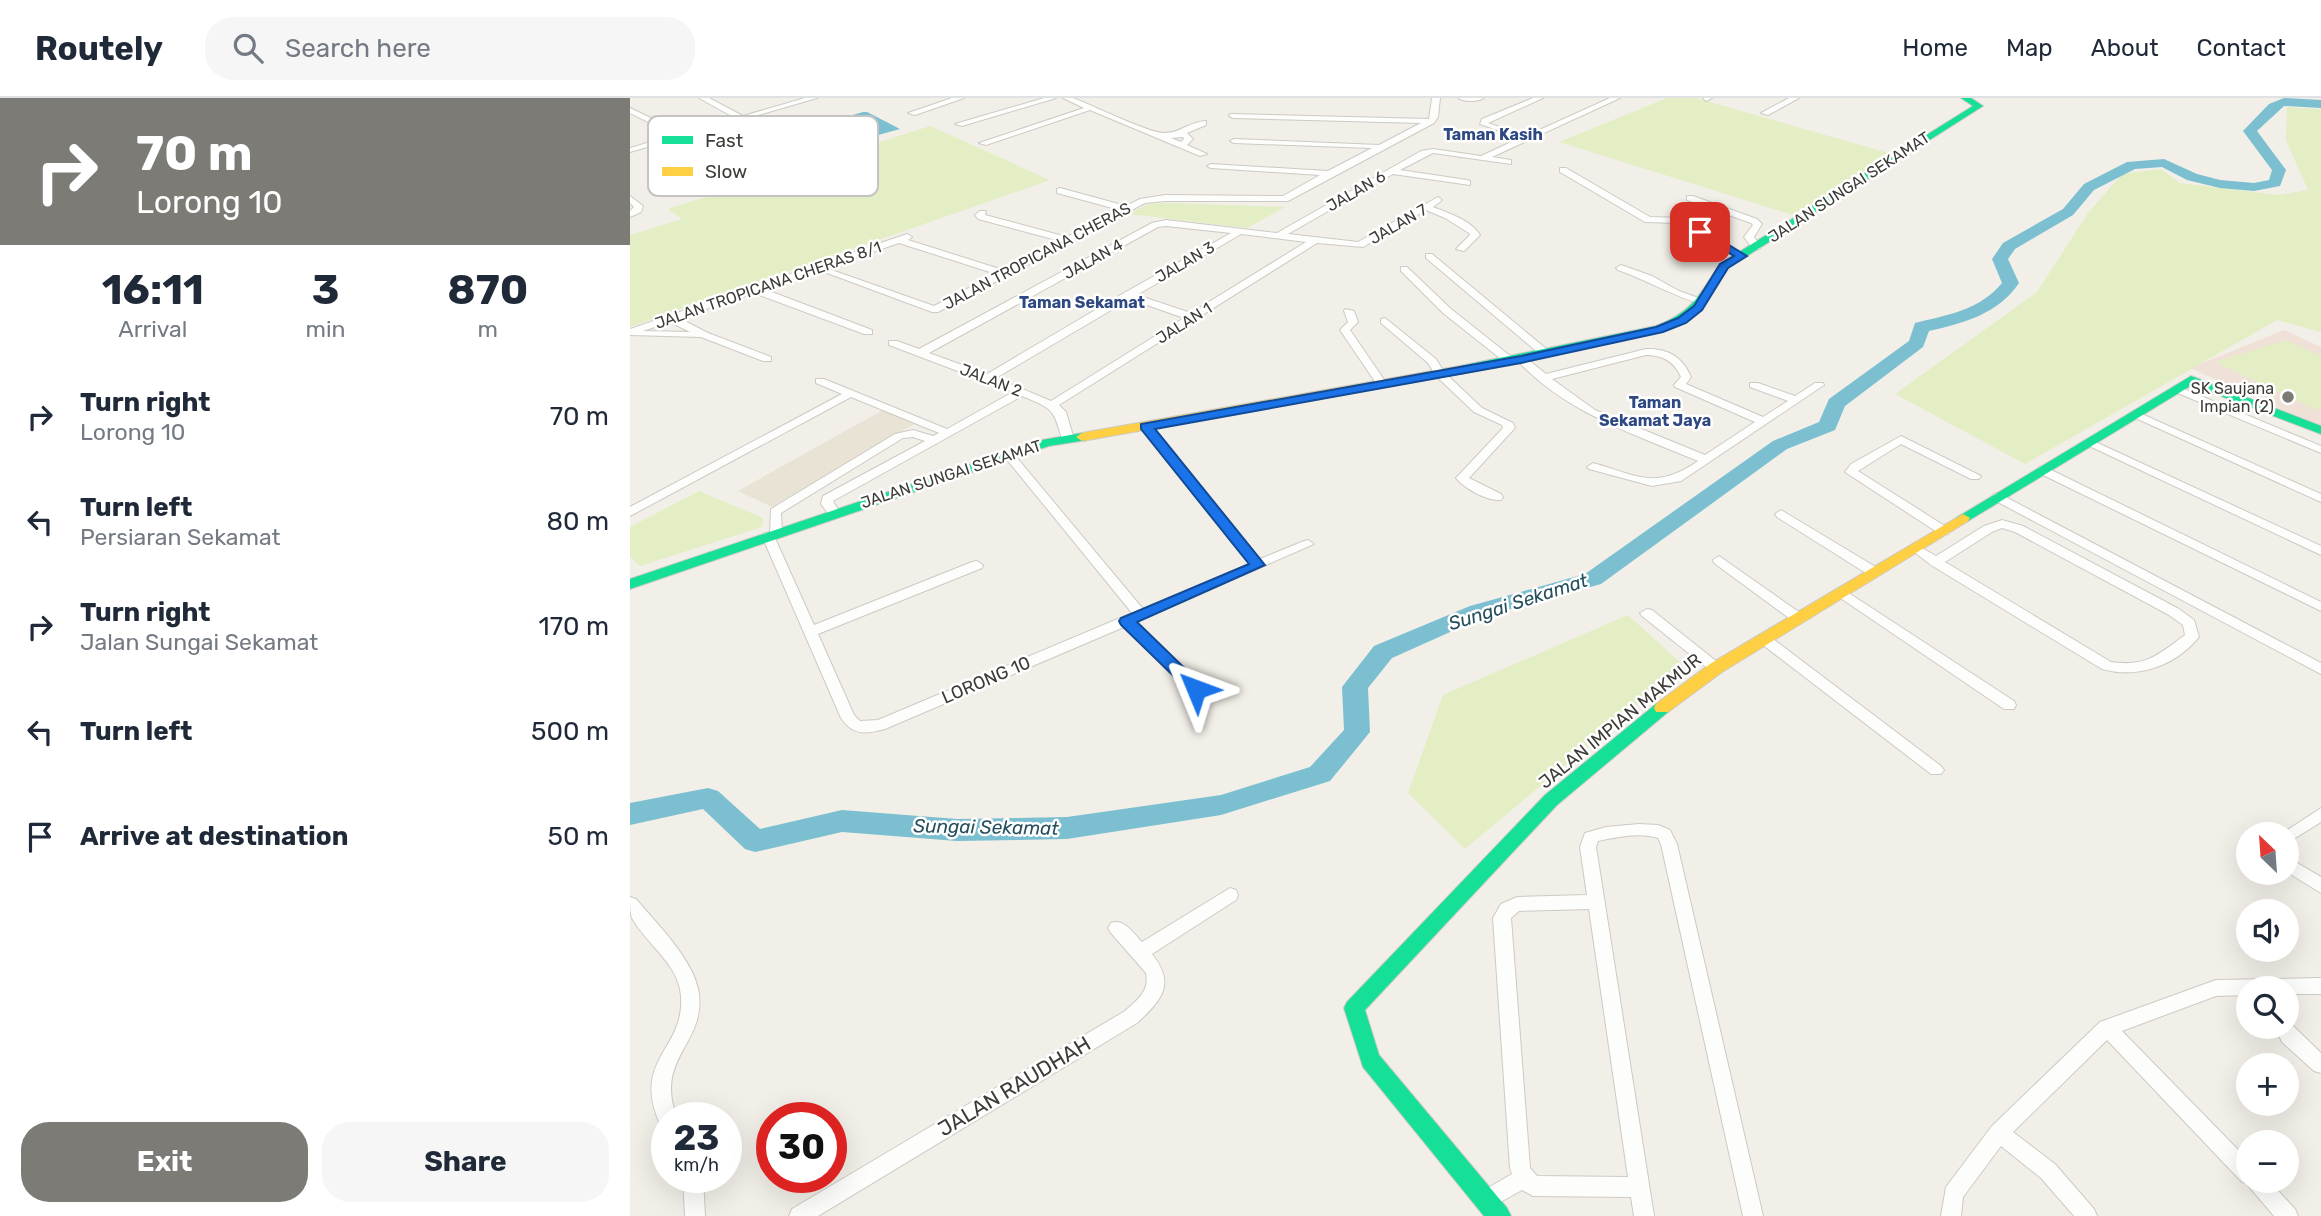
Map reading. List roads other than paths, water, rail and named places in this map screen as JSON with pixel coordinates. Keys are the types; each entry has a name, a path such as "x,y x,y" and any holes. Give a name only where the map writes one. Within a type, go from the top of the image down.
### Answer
{"street":[{"path":"703,98 738,116"},
{"path":"749,116 813,98"},
{"path":"912,113 960,98"},
{"path":"959,124 1052,98"},
{"path":"1067,98 1203,154"},
{"path":"1233,116 1431,121 1436,98"},
{"path":"1462,98 1480,98"},
{"path":"1526,138 1485,124 1485,121 1539,98"},
{"path":"1483,158 1616,98"},
{"path":"1765,113 1795,98"},
{"name":"JALAN SUNGAI SEKAMAT","path":"630,584 1008,453 1068,439 1516,360 1659,329 1682,321 1702,301 1724,266 1979,106 1965,98"},
{"path":"983,143 1090,108"},
{"path":"630,110 648,119"},
{"name":"JALAN TROPICANA CHERAS","path":"824,270 935,310 1002,273 1153,198 1285,199 1379,146 1431,121"},
{"path":"1159,136 1181,133 1203,123"},
{"path":"1181,133 1189,139 1182,145"},
{"path":"1234,141 1379,146"},
{"path":"630,150 648,145"},
{"name":"JALAN 6","path":"1280,235 1424,153 1433,151 1483,158"},
{"path":"1483,158 1508,162"},
{"path":"1211,166 1330,173"},
{"path":"1563,170 1648,220 1680,220 1741,256"},
{"path":"1390,171 1463,185"},
{"path":"1060,191 1127,209"},
{"path":"1690,198 1755,221 1758,225 1749,237 1756,247"},
{"path":"630,200 639,206 638,210 630,214"},
{"name":"JALAN 7","path":"1155,225 1166,223 1360,245 1438,200"},
{"path":"1426,207 1473,231 1475,235 1461,249"},
{"path":"983,213 979,215 1067,240"},
{"name":"JALAN 4","path":"920,353 1155,225"},
{"name":"JALAN 3","path":"988,378 1237,233"},
{"name":"JALAN TROPICANA CHERAS 8/1","path":"630,333 903,239 1002,273"},
{"name":"JALAN 1","path":"1052,405 1315,240"},
{"path":"1429,256 1546,354"},
{"path":"1621,268 1649,278 1675,293 1702,301"},
{"path":"1404,269 1447,311 1591,412 1706,460"},
{"path":"754,289 869,332"},
{"path":"1127,295 1192,317"},
{"path":"1349,311 1353,322 1345,330 1382,384"},
{"path":"671,318 704,335 767,359"},
{"path":"1385,321 1432,361 1440,374 1478,410 1507,423 1509,428 1464,472 1462,478 1466,483 1497,497"},
{"path":"630,333 704,335"},
{"name":"JALAN 2","path":"893,343 1052,405"},
{"path":"1543,378 1655,351 1682,366 1686,377 1679,385 1764,422"},
{"name":"JALAN IMPIAN MAKMUR","path":"1492,1208 1370,1060 1354,1008 1551,800 1667,704 1716,668 2191,380 2321,430"},
{"path":"820,381 948,433"},
{"path":"1754,385 1795,401"},
{"path":"1593,467 1641,482 1678,480 1819,385"},
{"path":"2177,389 2321,450"},
{"path":"834,513 827,504 827,499 1022,392"},
{"path":"630,512 851,393"},
{"path":"1052,405 1060,412 1068,439"},
{"path":"2136,414 2321,498"},
{"path":"1146,426 1258,565"},
{"path":"772,535 775,512 899,436 907,432 915,433 935,441"},
{"path":"1944,531 1851,472 1854,466 1901,439 1975,476"},
{"path":"2089,442 2321,551"},
{"path":"1008,453 1141,615"},
{"path":"2043,471 2321,607"},
{"path":"2013,488 2025,511"},
{"path":"1998,497 2321,669"},
{"path":"1982,507 2025,511"},
{"path":"1781,514 1874,572"},
{"path":"1915,548 1936,562 2107,666 2131,671 2150,667 2192,637 2189,624 2175,612 2019,529 2002,524 1988,529 1936,562"},
{"name":"LORONG 10","path":"772,535 810,632 848,718 856,727 880,725 1308,544"},
{"path":"1719,560 1798,618"},
{"path":"810,632 977,565"},
{"path":"1841,592 2009,705"},
{"path":"1647,613 1716,668"},
{"path":"1126,621 1196,689"},
{"path":"1764,639 1936,770"},
{"path":"2300,828 2321,814"},
{"path":"1644,1216 1588,847 1591,837 1601,833 1654,830 1664,834 1669,844 1752,1216"},
{"path":"2300,872 2321,886"},
{"path":"1139,953 1230,895"},
{"path":"1598,902 1517,904 1507,909 1502,918 1520,1168 1524,1178 1533,1186 1639,1187"},
{"path":"630,904 681,970 690,991 690,1012 679,1040 664,1065 658,1087 660,1102"},
{"name":"JALAN RAUDHAH","path":"799,1216 1131,1017 1150,1002 1157,988 1157,973 1117,928"},
{"path":"2299,987 2321,986"},
{"path":"1951,1216 1953,1194 1999,1133 2107,1028 2216,988 2236,988"},
{"path":"2107,1028 2236,1162"},
{"path":"2292,1039 2321,1065"},
{"path":"1999,1133 2048,1171 2087,1216"},
{"path":"1492,1208 1524,1178"},
{"path":"694,1193 695,1216"},
{"path":"2266,1193 2288,1216"}],"water":[{"path":"867,112 875,116 850,116"},
{"path":"878,118 900,129 878,135"}],"waterway":[{"name":"Sungai Sekamat","path":"630,814 708,798 755,841 842,821 957,830 1067,828 1221,805 1320,774 1357,732 1355,687 1383,652 1478,611 1593,579 1780,445 1828,426 1836,403 1917,343 1921,327 1971,314 2003,293 2011,283 2000,259 2009,246 2068,212 2089,187 2132,165 2164,163 2192,177 2220,184 2254,187 2275,183 2279,170 2250,131 2273,106 2280,103 2295,101 2321,104"}],"place":[{"name":"SK Saujana Impian (2)","path":"2288,397"}],"district":[{"name":"Taman Kasih","path":"1493,134"},
{"name":"Taman Sekamat","path":"1082,302"},
{"name":"Taman Sekamat Jaya","path":"1655,411"}]}
